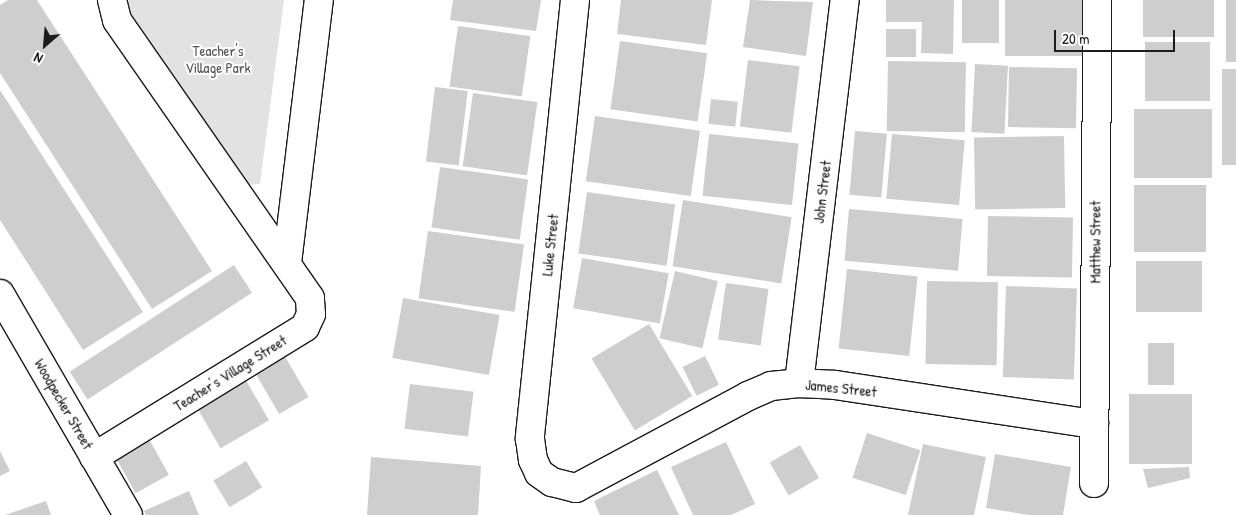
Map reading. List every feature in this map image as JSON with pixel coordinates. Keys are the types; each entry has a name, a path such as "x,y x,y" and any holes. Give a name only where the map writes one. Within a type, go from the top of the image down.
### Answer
{"street":[{"name":"Teacher's Village Street","path":"94,457 305,327 311,314 310,298 117,20 112,0"},
{"path":"287,263 320,0"},
{"name":"Luke Street","path":"552,482 539,473 533,460 530,439 576,0"},
{"name":"John Street","path":"799,383 845,0"},
{"name":"Matthew Street","path":"1094,483 1097,0"},
{"name":"Woodpecker Street","path":"0,294 128,515"},
{"name":"James Street","path":"552,482 576,488 748,396 771,386 799,383 836,385 1094,424"}],"green space":[{"name":"Teacher's Village Park","path":"109,0 284,0 260,184 236,185"}],"building":[{"path":"8,0 37,0 212,271 152,309 0,73 0,5"},
{"path":"453,0 541,0 536,31 450,20"},
{"path":"621,0 712,0 706,45 617,34"},
{"path":"750,0 813,2 806,56 743,47"},
{"path":"886,0 954,0 953,54 921,53 922,22 886,22"},
{"path":"962,0 999,0 999,43 962,43"},
{"path":"1005,0 1088,0 1088,56 1005,56"},
{"path":"1143,0 1214,0 1214,37 1143,37"},
{"path":"1226,0 1236,0 1236,62 1226,62"},
{"path":"458,26 530,36 522,97 450,86"},
{"path":"886,29 916,29 916,57 886,57"},
{"path":"620,41 707,53 698,122 610,109"},
{"path":"1145,42 1210,42 1210,101 1145,101"},
{"path":"748,60 800,66 791,133 740,127"},
{"path":"888,61 966,62 965,132 887,131"},
{"path":"975,64 1008,66 1004,134 971,132"},
{"path":"1009,67 1077,68 1076,128 1008,127"},
{"path":"1222,69 1236,69 1236,165 1222,165"},
{"path":"435,87 468,91 459,165 426,161"},
{"path":"0,90 143,312 83,350 0,220"},
{"path":"473,93 537,102 527,175 463,166"},
{"path":"711,99 738,102 735,127 708,124"},
{"path":"1134,109 1212,109 1212,178 1134,178"},
{"path":"595,116 700,131 691,196 586,181"},
{"path":"855,131 887,134 881,198 849,195"},
{"path":"709,134 799,143 792,205 703,196"},
{"path":"892,134 965,140 959,205 886,199"},
{"path":"1064,136 1065,208 975,210 974,138"},
{"path":"440,167 528,179 520,240 432,227"},
{"path":"1134,185 1206,185 1206,252 1134,252"},
{"path":"587,192 675,204 667,266 578,253"},
{"path":"683,200 792,217 781,283 673,266"},
{"path":"849,209 963,219 958,271 844,261"},
{"path":"988,216 1073,217 1072,277 987,276"},
{"path":"428,231 524,244 515,312 419,298"},
{"path":"582,258 669,273 660,324 573,308"},
{"path":"1136,261 1202,261 1202,312 1136,312"},
{"path":"234,265 252,293 88,399 70,372"},
{"path":"847,269 918,276 909,356 839,349"},
{"path":"675,271 718,281 702,348 659,338"},
{"path":"927,281 998,282 997,365 926,364"},
{"path":"726,283 769,289 761,345 718,339"},
{"path":"1006,286 1077,288 1074,379 1003,377"},
{"path":"403,298 500,315 489,375 392,358"},
{"path":"649,324 692,396 635,431 592,359"},
{"path":"1148,343 1174,343 1174,385 1148,385"},
{"path":"279,346 308,397 279,414 250,363"},
{"path":"705,356 719,385 697,396 683,367"},
{"path":"240,370 269,420 221,448 192,398"},
{"path":"410,384 474,392 468,436 405,429"},
{"path":"1129,394 1192,394 1192,464 1129,464"},
{"path":"867,433 920,450 906,495 852,478"},
{"path":"149,439 169,475 136,493 116,457"},
{"path":"726,442 755,504 731,515 693,515 671,467"},
{"path":"923,444 986,457 974,515 908,515"},
{"path":"800,445 819,478 789,495 770,463"},
{"path":"0,451 10,471 0,476"},
{"path":"995,454 1071,467 1063,515 1029,515 986,508"},
{"path":"371,457 481,466 478,515 367,515"},
{"path":"246,461 262,488 229,507 213,481"},
{"path":"1189,467 1190,478 1148,488 1143,469"},
{"path":"657,470 679,515 600,515 594,501"},
{"path":"189,491 199,515 146,515 144,511"},
{"path":"46,501 51,515 5,515"}]}
